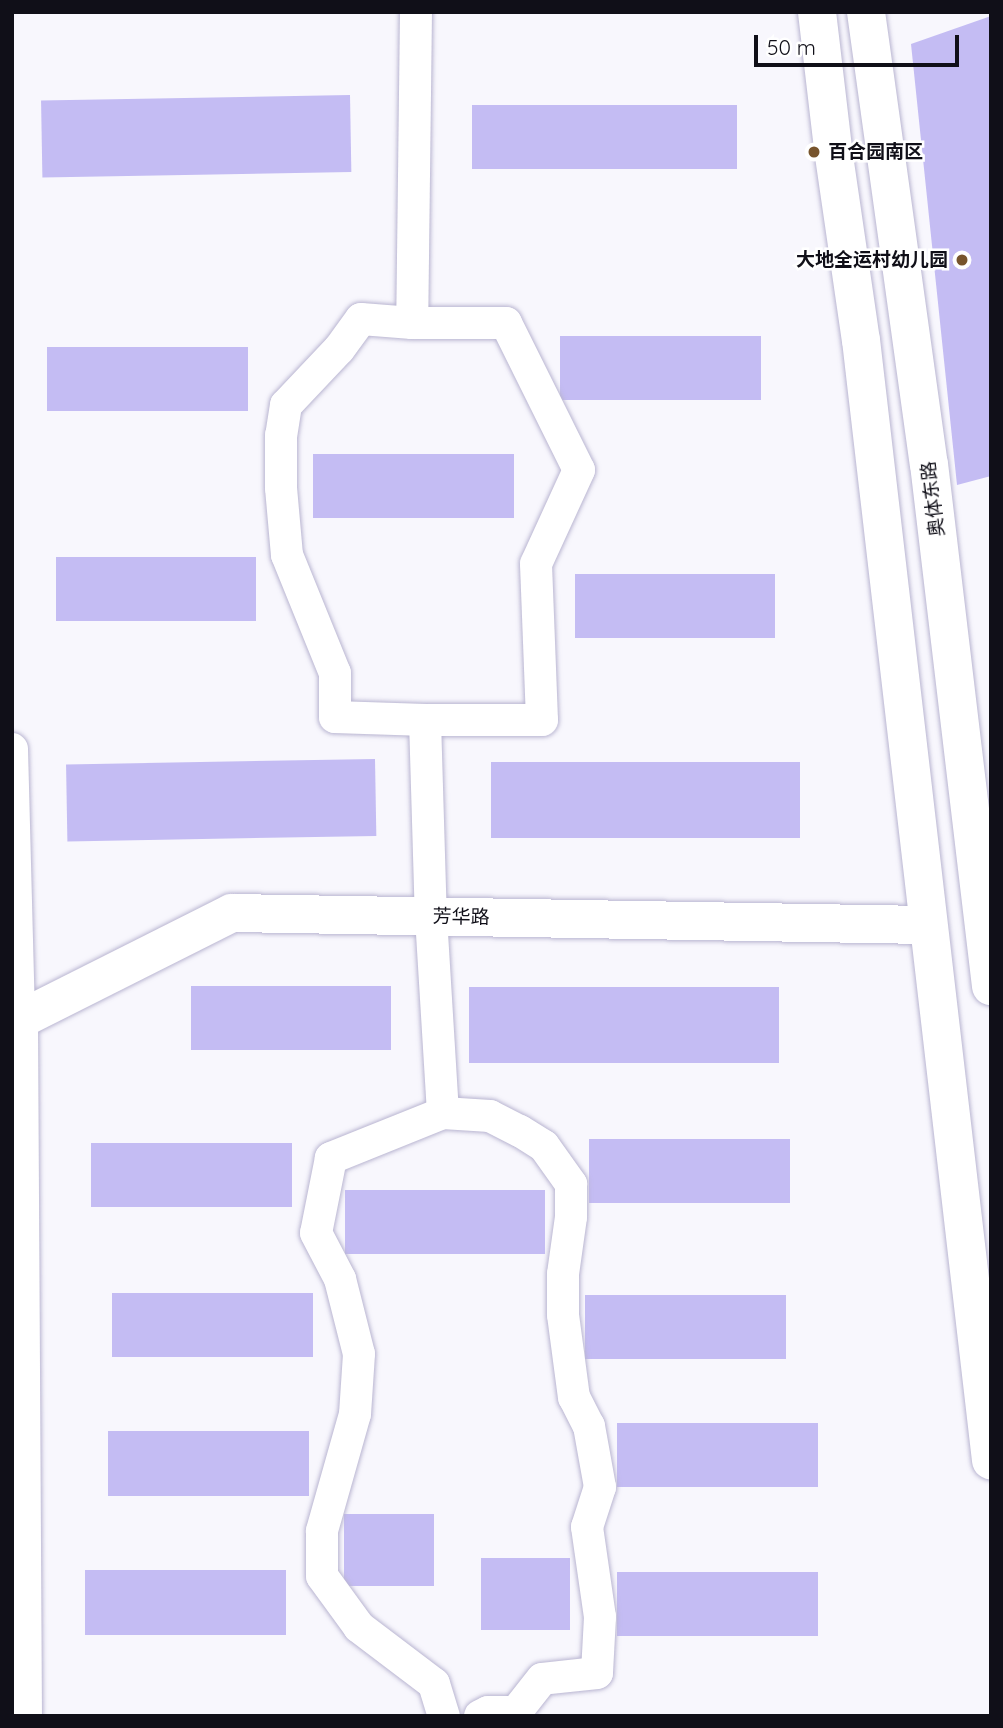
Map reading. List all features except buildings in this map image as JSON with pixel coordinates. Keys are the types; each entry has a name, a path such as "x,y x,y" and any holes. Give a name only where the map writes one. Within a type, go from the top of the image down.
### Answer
{"main road":[{"path":"818,12 833,149 861,340 991,1460"},
{"name":"奥体东路","path":"866,12 929,464 991,986"},
{"name":"芳华路","path":"19,1020 232,913 929,925"},
{"path":"19,1020 23,1716"}],"street":[{"path":"412,323 416,12"},
{"path":"804,12 818,12"},
{"path":"361,319 412,323 506,323 579,470 537,564 542,720 335,718 335,673 287,555 281,488 281,435 286,405 339,349 361,319"},
{"path":"425,720 431,917 443,1113"},
{"path":"12,749 19,1020"},
{"path":"444,1716 434,1684 359,1627 322,1576 322,1531 355,1414 359,1354 340,1279 316,1233 331,1158 443,1113 490,1116 520,1131 544,1146 572,1184 572,1216 563,1274 563,1315 574,1397 589,1426 600,1487 587,1527 600,1617 597,1673 542,1679 516,1712 488,1712 480,1716"}],"place":[{"name":"百合园南区","path":"814,152"},
{"name":"大地全运村幼儿园","path":"962,260"}]}
